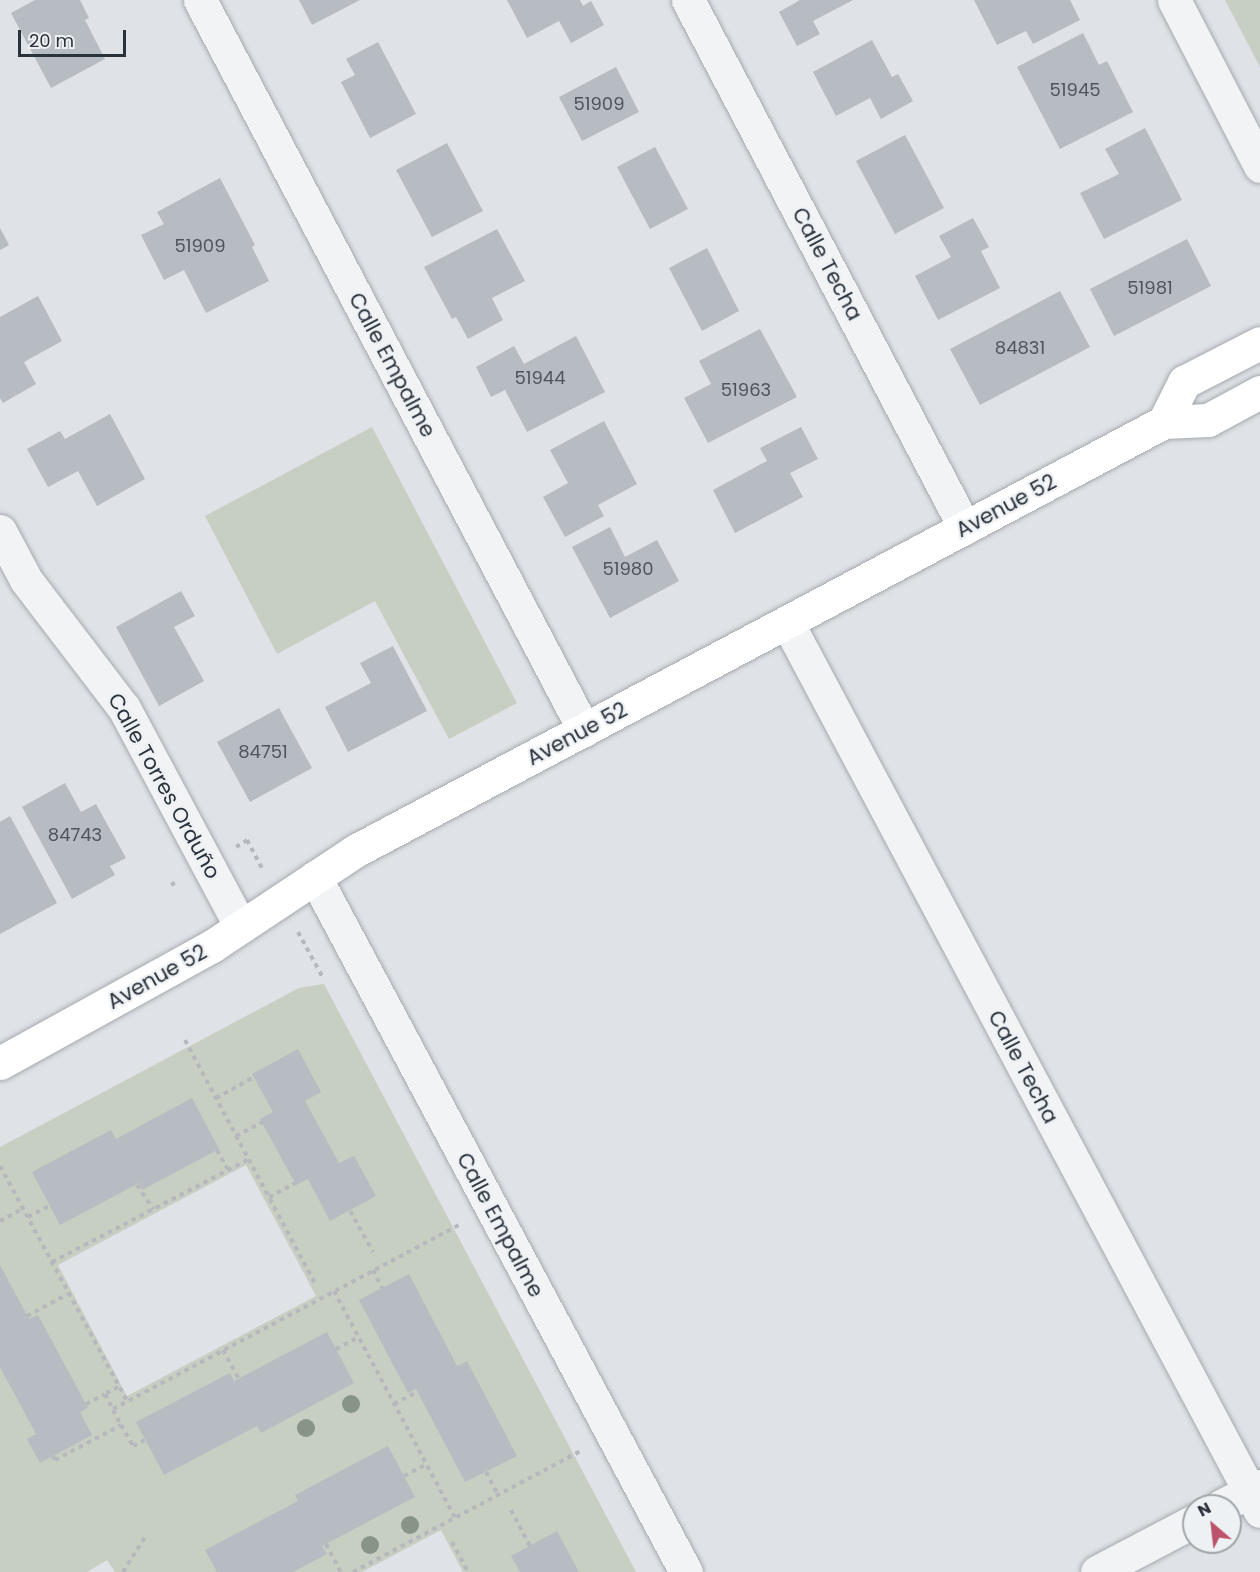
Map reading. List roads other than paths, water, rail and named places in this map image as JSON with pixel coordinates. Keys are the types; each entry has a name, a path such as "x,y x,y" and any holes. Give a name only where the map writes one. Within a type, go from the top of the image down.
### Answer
{"main road":[{"path":"1164,422 1184,382 1260,343"},
{"name":"Avenue 52","path":"0,1063 212,946 355,851 1164,422 1208,420 1260,392"}],"street":[{"name":"Calle Empalme","path":"200,0 584,730"},
{"name":"Calle Techa","path":"688,0 965,528"},
{"path":"1174,0 1260,166"},
{"name":"Calle Torres Orduño","path":"0,531 26,580 124,708 240,927"},
{"name":"Calle Techa","path":"787,622 1248,1499"},
{"name":"Calle Empalme","path":"315,877 686,1572"},
{"path":"1097,1572 1182,1527"}]}
